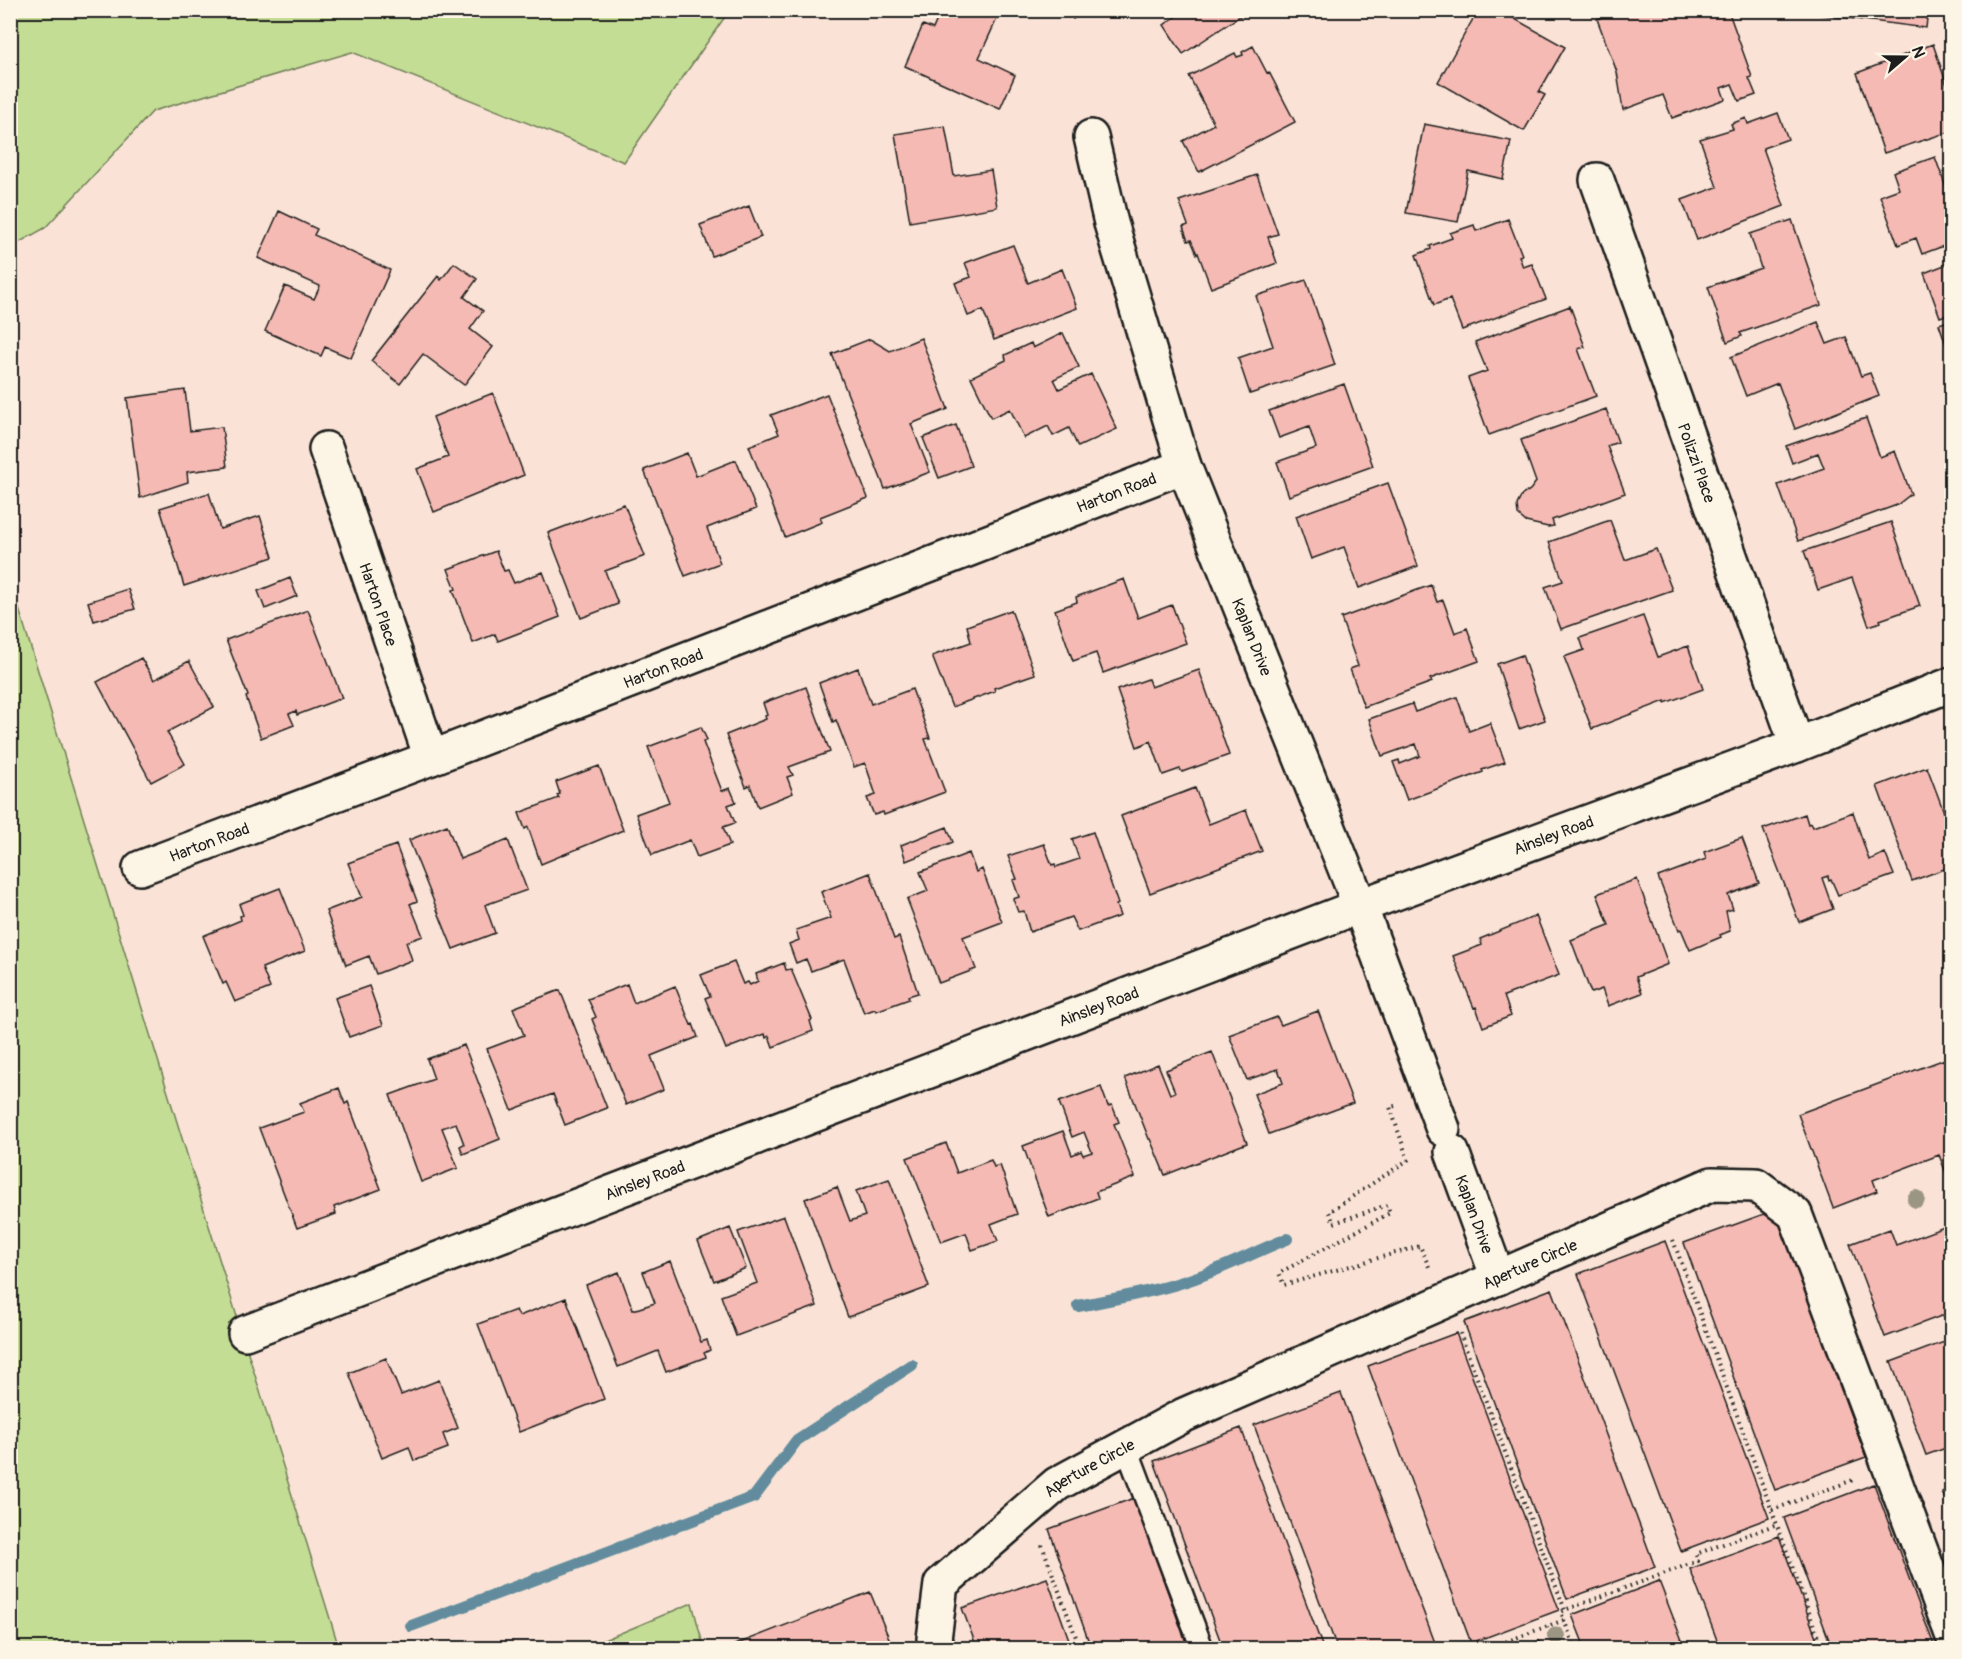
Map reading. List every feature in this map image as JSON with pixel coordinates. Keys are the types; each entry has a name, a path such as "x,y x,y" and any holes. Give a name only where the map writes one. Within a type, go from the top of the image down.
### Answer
{"street":[{"name":"Kaplan Drive","path":"1091,137 1111,223 1184,466 1360,906 1498,1278"},
{"name":"Polizzi Place","path":"1597,180 1797,745"},
{"name":"Harton Place","path":"326,449 431,759"},
{"name":"Harton Road","path":"140,868 431,759 1184,466"},
{"name":"Ainsley Road","path":"245,1333 1360,906 1797,745 1952,684"},
{"name":"Aperture Circle","path":"937,1648 934,1639 941,1584 1057,1485 1184,1415 1451,1313 1498,1278 1712,1184 1756,1185 1795,1214 1952,1634"}],"lane":[{"path":"1126,1446 1202,1648"}],"path":[{"path":"1429,1092 1390,1107 1408,1160 1329,1212 1334,1223 1387,1205 1390,1213 1279,1273 1284,1285 1420,1246 1451,1313 1565,1610"},
{"path":"1671,1233 1822,1648"},
{"path":"1772,1510 1858,1478"},
{"path":"1575,1648 1561,1612 1698,1561 1696,1554 1777,1524"},
{"path":"1039,1537 1080,1648"},
{"path":"1489,1648 1564,1620"},
{"path":"1547,1627 1555,1648"}],"green space":[{"path":"11,10 729,11 624,162 352,52 153,111 45,228 11,247"},
{"path":"11,583 339,1648 11,1648"},
{"path":"692,1603 704,1648 585,1648"}],"building":[{"path":"941,10 996,10 1000,12 979,58 1015,75 1000,109 905,66 923,25 933,29"},
{"path":"1068,10 1087,10 1073,19"},
{"path":"1185,10 1249,10 1183,54 1164,25"},
{"path":"1478,10 1499,10 1565,47 1539,92 1545,95 1524,131 1438,82"},
{"path":"1620,10 1728,10 1752,77 1749,78 1756,95 1739,101 1732,84 1721,88 1725,99 1672,118 1663,95 1623,110 1617,72 1597,19"},
{"path":"1809,10 1928,10 1926,28 1809,13"},
{"path":"1933,44 1949,91 1952,90 1952,131 1884,153 1857,73"},
{"path":"1253,46 1295,122 1199,172 1183,141 1214,124 1189,76 1235,53 1237,57 1243,55 1242,52"},
{"path":"1778,113 1788,139 1763,148 1784,206 1697,240 1682,200 1717,187 1700,139 1733,129 1731,124 1746,118 1748,124"},
{"path":"1424,124 1511,141 1503,179 1468,171 1458,222 1406,213"},
{"path":"945,126 954,176 991,170 997,207 910,222 895,134"},
{"path":"1935,157 1948,193 1952,192 1952,243 1922,254 1916,238 1898,245 1880,196 1899,189 1893,172"},
{"path":"1257,175 1278,234 1268,237 1277,263 1211,288 1198,253 1191,240 1188,241 1183,227 1188,225 1179,201"},
{"path":"749,206 761,237 712,256 700,225"},
{"path":"279,211 317,229 314,235 390,270 351,358 325,347 321,356 265,331 285,286 314,299 320,286 258,258"},
{"path":"1508,219 1522,255 1519,256 1523,267 1532,264 1546,299 1462,330 1450,299 1434,305 1416,255 1431,249 1430,246 1452,238 1450,233 1474,225 1476,231"},
{"path":"1792,220 1821,305 1740,333 1742,336 1727,342 1708,287 1761,268 1750,234"},
{"path":"1013,245 1028,283 1062,269 1077,308 994,340 983,310 968,316 955,283 971,277 965,263"},
{"path":"1952,262 1952,313 1940,317 1924,273"},
{"path":"454,263 477,279 464,297 483,311 470,329 493,347 464,385 423,354 400,384 371,361 438,276 441,280"},
{"path":"1306,280 1335,365 1250,394 1238,358 1273,346 1256,296"},
{"path":"1570,306 1585,347 1578,349 1596,396 1489,435 1468,378 1487,371 1475,342"},
{"path":"1952,320 1952,346 1947,347 1939,324"},
{"path":"1818,322 1827,344 1846,337 1861,376 1870,373 1879,396 1795,429 1778,383 1746,396 1731,357"},
{"path":"1063,333 1079,367 1054,379 1059,389 1091,374 1117,429 1078,447 1069,428 1053,436 1048,426 1024,438 1010,409 991,418 971,377 1006,360 1005,355 1031,343 1033,348"},
{"path":"921,338 948,409 911,424 930,472 885,489 832,354 870,339 890,351"},
{"path":"1344,384 1373,466 1289,496 1277,462 1316,448 1309,427 1279,438 1269,411"},
{"path":"185,390 190,431 222,427 227,467 187,472 188,482 140,498 127,398"},
{"path":"493,393 524,475 434,512 417,469 448,457 433,417"},
{"path":"827,394 868,498 820,517 822,522 785,537 749,446 779,434 771,415"},
{"path":"1606,409 1618,442 1607,446 1625,493 1552,520 1554,526 1548,527 1526,522 1518,515 1517,505 1522,495 1536,482 1521,440"},
{"path":"1866,418 1880,457 1895,451 1911,494 1897,505 1798,541 1778,485 1824,468 1818,453 1792,463 1786,446"},
{"path":"956,425 971,466 939,478 923,438"},
{"path":"687,453 696,476 736,460 756,509 707,528 720,563 685,576 644,470"},
{"path":"1388,483 1418,566 1359,588 1344,547 1311,559 1296,516"},
{"path":"209,493 220,529 260,516 273,557 184,586 160,508"},
{"path":"624,504 645,556 605,571 618,604 581,618 548,533"},
{"path":"1610,520 1625,560 1656,549 1672,590 1561,629 1545,587 1563,581 1549,542"},
{"path":"1891,522 1920,606 1869,626 1852,578 1818,590 1804,551"},
{"path":"496,551 504,571 508,570 514,583 543,572 560,617 498,641 495,634 473,643 453,590 456,589 448,569"},
{"path":"290,578 297,596 265,609 258,591"},
{"path":"1124,579 1138,618 1172,605 1186,643 1103,673 1096,653 1073,661 1055,610 1077,602 1076,597"},
{"path":"1431,585 1437,602 1443,600 1455,633 1467,628 1479,661 1430,679 1432,682 1364,707 1350,669 1358,666 1341,618"},
{"path":"128,589 135,609 94,621 88,602"},
{"path":"308,610 342,698 297,715 296,711 289,714 294,725 261,738 246,697 248,696 226,640"},
{"path":"1011,610 1035,674 994,688 995,691 952,707 932,656 971,642 967,626"},
{"path":"1643,616 1658,657 1688,646 1703,689 1592,729 1564,657 1584,650 1580,638"},
{"path":"1522,655 1545,720 1519,729 1497,664"},
{"path":"141,658 154,680 189,661 214,707 167,732 185,764 151,782 97,682"},
{"path":"858,668 871,704 912,689 930,738 925,739 945,792 884,815 883,812 874,815 867,798 876,795 865,763 854,767 836,720 833,722 819,683"},
{"path":"1199,670 1229,755 1182,772 1180,769 1163,775 1151,741 1137,747 1117,690 1148,679 1151,687"},
{"path":"806,687 830,752 789,767 793,775 787,777 793,793 758,807 750,785 746,787 726,735 766,719 763,703"},
{"path":"1457,697 1469,731 1490,723 1505,762 1407,800 1393,762 1399,760 1400,764 1420,756 1416,744 1382,756 1369,719 1412,704 1415,712"},
{"path":"701,727 707,740 703,742 722,791 730,788 736,802 728,805 735,823 723,827 730,845 697,857 690,840 652,855 636,814 669,802 648,747"},
{"path":"599,766 623,830 541,864 528,827 525,829 519,813 559,798 556,782"},
{"path":"1927,767 1947,820 1952,818 1952,866 1912,881 1877,786"},
{"path":"1195,788 1209,824 1246,810 1262,851 1150,893 1121,816"},
{"path":"1853,812 1869,860 1885,853 1894,875 1838,895 1831,879 1829,880 1828,876 1822,878 1833,909 1799,922 1763,829 1805,814 1808,824 1811,823 1813,827"},
{"path":"447,825 460,859 508,840 527,890 485,905 495,933 453,949 409,840"},
{"path":"947,827 953,842 906,861 901,845"},
{"path":"1093,832 1120,916 1078,931 1071,917 1030,932 1024,911 1018,912 1013,899 1019,897 1013,880 1017,879 1008,856 1044,844 1052,865 1055,864 1056,867 1079,859 1072,839"},
{"path":"1742,838 1759,883 1728,895 1733,909 1726,911 1730,931 1690,950 1681,929 1679,930 1658,877 1706,859 1704,852"},
{"path":"396,845 417,901 410,904 423,936 406,942 412,960 376,974 369,956 346,965 326,911 362,897 348,863"},
{"path":"969,853 976,872 982,869 1002,922 963,937 976,969 939,983 907,899 928,891 920,872"},
{"path":"870,873 894,939 899,937 918,993 908,996 909,999 864,1013 844,959 811,971 806,959 796,963 789,944 799,940 796,930 831,918 821,892"},
{"path":"1637,879 1668,964 1636,977 1642,993 1608,1006 1602,989 1591,993 1571,940 1609,925 1597,894"},
{"path":"280,888 305,951 262,968 270,988 235,1002 226,982 223,984 203,936 241,920 240,916 243,915 239,904"},
{"path":"1536,916 1559,975 1504,996 1511,1016 1483,1027 1453,956 1482,945 1480,939"},
{"path":"734,962 743,984 748,982 750,985 758,981 756,974 784,963 786,970 791,969 812,1020 810,1021 813,1031 773,1047 769,1036 766,1038 765,1034 726,1049 705,998 710,996 701,975"},
{"path":"627,984 634,1003 675,986 698,1037 651,1056 664,1089 626,1105 592,1019 596,1017 588,999"},
{"path":"369,986 383,1025 349,1037 335,998"},
{"path":"560,990 607,1108 565,1125 553,1094 512,1110 487,1049 524,1035 513,1008"},
{"path":"1318,1011 1353,1103 1269,1134 1254,1094 1283,1083 1278,1069 1247,1080 1229,1035 1277,1017 1281,1025"},
{"path":"464,1045 500,1139 463,1154 460,1146 464,1144 456,1123 442,1128 458,1168 421,1182 390,1095 434,1079 427,1059"},
{"path":"1212,1052 1247,1143 1165,1175 1125,1078 1158,1064 1170,1094 1175,1092 1166,1070"},
{"path":"1945,1059 1952,1077 1952,1188 1939,1155 1873,1180 1877,1191 1833,1208 1798,1114"},
{"path":"1101,1087 1108,1106 1112,1105 1119,1122 1114,1124 1135,1177 1096,1192 1098,1198 1049,1217 1023,1146 1063,1131 1072,1155 1081,1151 1083,1155 1092,1152 1084,1132 1072,1137 1059,1102"},
{"path":"339,1088 345,1104 348,1102 381,1189 334,1207 336,1214 297,1228 259,1128 304,1112 300,1103"},
{"path":"946,1143 957,1173 991,1160 994,1167 1000,1165 1017,1214 991,1224 998,1241 972,1250 966,1233 941,1242 907,1158"},
{"path":"889,1179 929,1287 848,1317 805,1199 837,1187 850,1221 865,1216 856,1191"},
{"path":"1775,1210 1866,1457 1775,1490 1684,1243"},
{"path":"784,1216 817,1306 736,1336 721,1296 757,1283 738,1232"},
{"path":"1952,1224 1952,1312 1885,1337 1850,1244 1890,1229 1896,1245"},
{"path":"730,1228 746,1268 714,1281 698,1241"},
{"path":"1665,1241 1769,1518 1681,1551 1578,1274"},
{"path":"670,1261 701,1342 707,1340 710,1350 704,1353 706,1357 666,1372 658,1351 618,1367 586,1285 619,1272 633,1310 655,1303 643,1272"},
{"path":"1552,1289 1655,1567 1567,1599 1464,1322"},
{"path":"566,1298 604,1399 519,1432 478,1324 516,1310 519,1316"},
{"path":"1456,1333 1559,1610 1471,1643 1368,1366"},
{"path":"1952,1339 1952,1446 1926,1455 1891,1362"},
{"path":"386,1358 401,1395 439,1380 458,1428 443,1434 448,1448 414,1461 409,1447 382,1458 349,1373"},
{"path":"1341,1393 1437,1648 1337,1648 1254,1425"},
{"path":"1241,1428 1323,1648 1223,1648 1154,1461"},
{"path":"1874,1484 1935,1648 1832,1648 1784,1518"},
{"path":"1952,1488 1952,1516 1942,1492"},
{"path":"1134,1498 1188,1648 1091,1648 1049,1529"},
{"path":"1779,1536 1820,1648 1720,1648 1690,1569"},
{"path":"1047,1578 1072,1648 977,1648 962,1608"},
{"path":"1659,1581 1685,1648 1585,1648 1572,1615"},
{"path":"870,1592 893,1648 727,1648"},
{"path":"1539,1641 1542,1648 1520,1648"}],"waterway":[{"path":"1078,1306 1144,1293 1196,1278 1287,1239"},
{"path":"411,1626 754,1497 797,1440 912,1365"}]}
